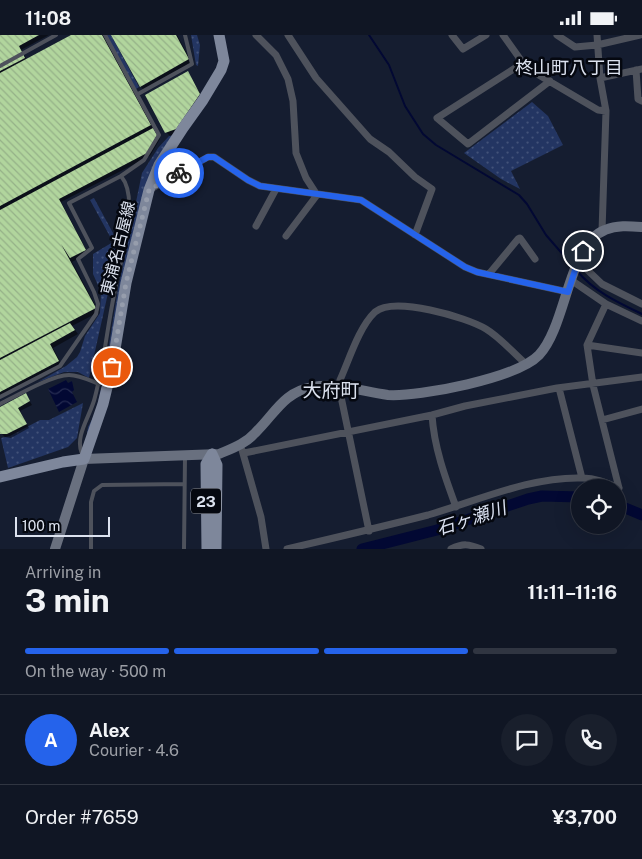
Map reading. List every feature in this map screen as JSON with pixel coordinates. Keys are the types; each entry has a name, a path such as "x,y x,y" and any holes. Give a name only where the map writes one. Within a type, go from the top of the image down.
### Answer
{"main road":[{"name":"東浦名古屋線","path":"84,459 103,405 112,367 126,283 149,190 159,165 183,127 204,100 221,70 224,61 219,35"},
{"name":"23","path":"207,549 206,465 212,454"},
{"name":"23","path":"212,454 217,465 216,549"},
{"path":"0,477 84,459"}],"street":[{"path":"256,35 276,55 288,79 294,101 295,149 306,178 317,195"},
{"path":"288,35 316,78 370,139 389,152 415,177 432,189 415,235"},
{"path":"452,35 463,49 486,35"},
{"path":"503,35 523,63 532,71 598,110 606,111"},
{"path":"557,35 575,47 597,45 640,35"},
{"path":"597,35 600,78 606,111 602,231"},
{"path":"523,63 437,118 468,144 550,81"},
{"path":"600,78 639,70 638,99 642,101"},
{"path":"149,190 208,157 214,157 241,176 260,186 361,200 465,267 477,272 568,292"},
{"path":"256,226 276,189"},
{"path":"286,235 317,195"},
{"path":"242,449 290,395 312,387 324,385 386,394 414,394 454,387 526,365 540,354 556,327 575,269 588,242 602,231 625,226 642,225"},
{"path":"489,274 518,239 520,239 535,259"},
{"path":"575,269 606,304 642,321"},
{"path":"575,269 642,304"},
{"path":"287,549 368,531 534,483 582,478 601,481 619,488 592,385 587,345 606,304"},
{"path":"368,531 339,387 340,380 367,323 374,313 388,306 408,307 463,317 486,329 526,365"},
{"path":"587,345 642,353"},
{"path":"55,549 84,459 219,454 347,432 432,415 465,405 559,388 642,377"},
{"path":"559,388 582,478"},
{"path":"602,420 642,409"},
{"path":"432,415 434,437 456,507"},
{"path":"242,449 261,517 266,549"},
{"path":"451,549 460,544 470,544 481,549"}],"lane":[{"path":"0,66 56,35"},
{"path":"0,397 60,365 96,315 98,304 78,259 92,248 69,203 121,176 144,160 159,135 105,35"},
{"path":"138,94 192,64 186,35"},
{"path":"84,459 79,447 84,425 92,408 99,384 128,225 126,182 121,176"},
{"path":"0,404 27,390 64,375 79,376 99,384"},
{"path":"9,392 27,390"},
{"path":"184,549 185,455"},
{"path":"91,549 91,502 94,491 102,485 184,484"}],"shaded area":[{"path":"106,35 111,35 139,87 136,89"},
{"path":"191,35 197,35 200,45 198,66 196,65"},
{"path":"532,102 548,116 563,145 511,171 520,189 501,179 464,153"},
{"path":"174,135 157,163 111,357 96,409 103,382 118,289 142,173 158,148 169,136"},
{"path":"94,198 119,244 89,378 78,372 64,372 38,382 66,366 77,357 85,336 100,313 101,292 93,274 93,254 113,242 90,200"},
{"path":"83,403 77,438 68,447 8,468 1,438 10,436 40,420 49,420"},
{"path":"95,415 90,431 87,433 88,427"}],"water":[{"path":"66,380 68,383 72,381 74,390 72,392 77,402 59,412 48,389"}],"building":[{"path":"0,35 39,35 19,46 25,58 0,71"},
{"path":"71,35 102,35 151,125 0,206 0,73"},
{"path":"111,35 176,35 189,59 140,87"},
{"path":"188,71 200,94 176,129 165,133 145,95"},
{"path":"153,128 157,135 147,153 59,199 86,250 70,258 61,244 96,308 0,358 0,210"},
{"path":"70,323 75,330 50,344 59,361 0,392 0,360"},
{"path":"26,393 30,401 18,408 27,424 7,434 0,434 0,407"}],"waterway":[{"path":"369,35 389,65 405,106 423,134 436,145 519,195 527,204 546,235 572,265"},
{"path":"578,272 600,291 642,314"},
{"name":"石ヶ瀬川","path":"362,549 437,530 528,499 542,496 571,497"},
{"name":"石ヶ瀬川","path":"626,508 642,515"}],"way so far":[{"path":"112,367 121,304 149,190 179,173"}],"district":[{"name":"柊山町八丁目","path":"569,67"},
{"name":"大府町","path":"331,390"}],"route":[{"path":"179,173 208,157 214,157 260,186 361,200 465,267 477,272 568,292 583,251"}]}
